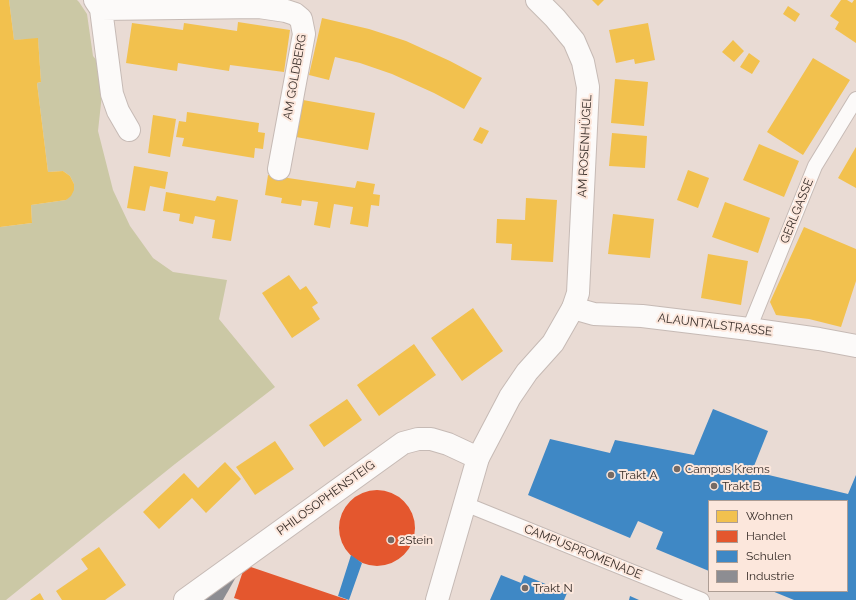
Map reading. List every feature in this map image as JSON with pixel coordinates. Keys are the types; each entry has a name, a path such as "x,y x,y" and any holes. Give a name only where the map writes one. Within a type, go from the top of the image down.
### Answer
{"street":[{"name":"AM ROSENHÜGEL","path":"437,600 478,458 510,397 527,372 553,343 573,308 578,293 588,88 583,62 574,42 555,18 537,0"},
{"name":"AM GOLDBERG","path":"129,130 118,111 112,94 98,5 259,7 286,11 295,14 302,19 304,34 279,169"},
{"name":"ALAUNTALSTRASSE","path":"573,308 594,314 642,316 749,329 856,346"},
{"name":"PHILOSOPHENSTEIG","path":"185,600 403,443 418,439 431,439 448,444 478,458"}],"lane":[{"name":"GERLGASSE","path":"749,329 815,166 856,99"},
{"name":"CAMPUSPROMENADE","path":"465,504 702,600"}],"shaded area":[{"path":"9,0 77,0 79,2 87,14 93,56 103,68 98,131 113,190 130,226 153,258 173,272 227,280 219,319 275,387 175,464 6,600 0,600 0,227 32,223 31,205 66,200 74,184 70,176 63,171 48,172 37,83 41,82 38,39 14,40"}],"building: Wohnen":[{"path":"0,0 9,0 14,40 38,38 41,82 37,83 48,172 63,171 70,176 74,184 74,190 71,196 66,200 31,205 32,223 0,227"},
{"path":"592,0 604,0 598,6"},
{"path":"841,0 847,0 852,3 856,0 856,43 835,29 839,22 830,16"},
{"path":"788,6 800,14 795,22 783,14"},
{"path":"322,18 369,29 406,41 450,61 482,78 464,109 434,93 392,74 360,63 335,57 329,80 309,75"},
{"path":"238,22 290,30 284,72 230,65 229,71 178,63 177,71 126,63 132,23 183,30 184,23 237,31"},
{"path":"648,23 655,60 635,64 634,59 616,63 609,30"},
{"path":"733,40 744,51 734,62 722,52"},
{"path":"749,53 760,61 752,74 740,67"},
{"path":"813,58 850,80 803,155 767,132"},
{"path":"615,79 648,82 644,126 611,123"},
{"path":"303,100 375,113 368,150 296,137"},
{"path":"187,112 259,123 258,132 265,133 263,149 255,148 254,158 182,146 184,138 176,137 179,121 186,122"},
{"path":"153,115 176,119 170,157 148,153"},
{"path":"480,127 489,131 482,144 473,140"},
{"path":"612,133 647,136 645,168 609,166"},
{"path":"759,144 799,161 784,197 743,180"},
{"path":"856,147 856,188 838,178"},
{"path":"134,166 168,172 165,189 150,186 145,211 127,208"},
{"path":"688,170 709,178 698,208 677,200"},
{"path":"268,175 355,188 357,181 375,184 373,194 380,195 379,206 371,205 368,227 350,224 353,207 334,204 330,228 314,225 318,202 302,200 301,206 281,203 282,198 265,195"},
{"path":"166,192 215,201 217,196 238,200 231,241 212,238 215,220 195,216 193,224 179,221 180,214 163,211"},
{"path":"526,198 557,200 553,262 511,260 512,244 496,243 497,219 525,220"},
{"path":"725,202 770,218 758,253 712,237"},
{"path":"613,214 654,219 650,258 608,254"},
{"path":"804,227 856,249 856,281 841,327 809,319 776,315 770,302"},
{"path":"708,254 748,261 741,305 701,298"},
{"path":"289,275 300,290 306,286 318,303 312,307 320,319 292,338 262,293"},
{"path":"473,308 503,351 462,381 431,338"},
{"path":"414,344 436,375 379,416 357,385"},
{"path":"347,399 362,420 324,447 309,425"},
{"path":"275,441 294,469 255,495 236,467"},
{"path":"225,462 241,479 206,513 192,498 159,529 143,512 184,473 198,488"},
{"path":"99,547 126,585 105,600 62,600 56,591 88,569 81,559"},
{"path":"40,593 44,600 30,600"}],"building: Handel":[{"path":"377,490 392,493 404,501 412,513 415,528 412,543 404,555 392,563 377,566 362,563 350,555 342,543 339,528 342,513 350,501 362,493"},
{"path":"245,565 348,600 240,600 234,598"}],"building: Schulen":[{"path":"713,409 768,431 752,471 848,494 856,475 856,600 794,600 774,592 848,592 848,500 708,500 708,571 656,549 663,532 638,521 630,538 528,495 550,439 610,453 615,440 694,455"},
{"path":"351,555 362,563 349,600 338,596"},
{"name":"Trakt N","path":"501,575 521,583 524,575 567,593 564,600 490,600"},
{"path":"630,596 639,600 629,600"}],"building: Industrie":[{"path":"240,570 223,600 204,600 201,597"}],"place":[{"name":"Campus Krems","path":"677,469"},
{"name":"Trakt A","path":"611,475"},
{"name":"Trakt B","path":"714,486"},
{"name":"2Stein","path":"391,540"},
{"name":"Trakt N","path":"525,588"}]}
